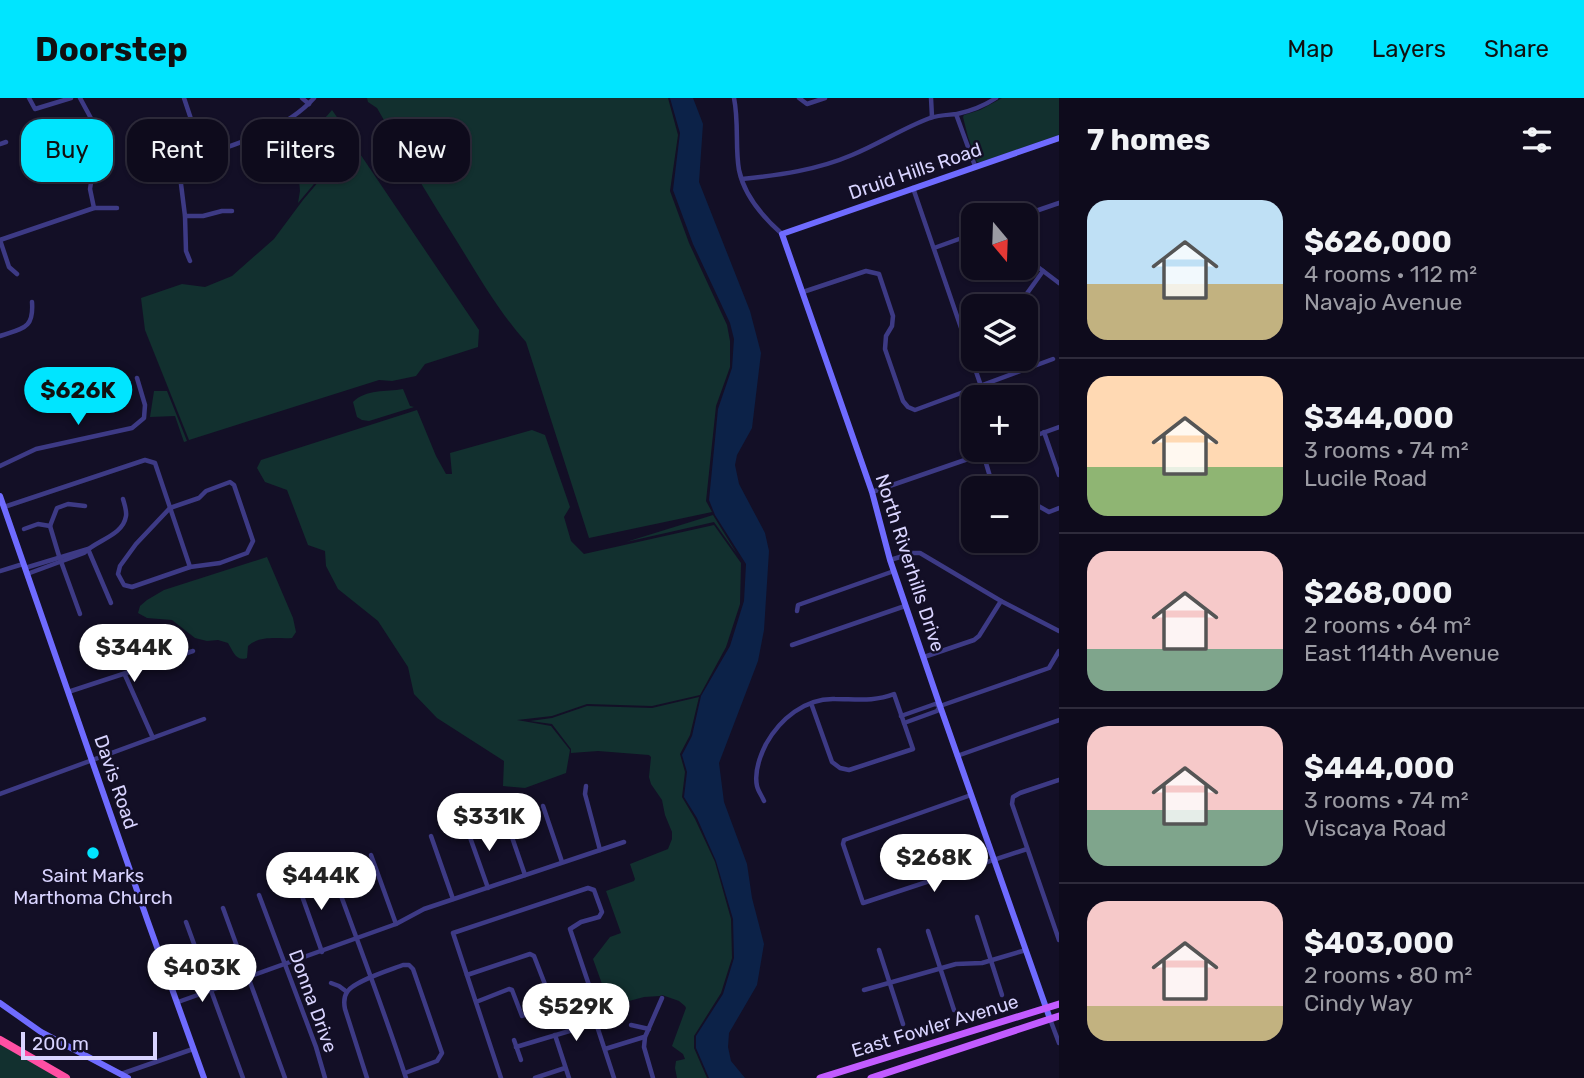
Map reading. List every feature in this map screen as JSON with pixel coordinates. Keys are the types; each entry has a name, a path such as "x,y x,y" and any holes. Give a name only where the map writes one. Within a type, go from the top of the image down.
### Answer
{"highway":[{"path":"0,1040 66,1078"}],"main road":[{"name":"East Fowler Avenue","path":"820,1078 1059,1004"},
{"name":"East Fowler Avenue","path":"875,1077 1059,1016"}],"street":[{"path":"29,98 35,109 71,98"},
{"path":"80,98 93,122 97,146 90,189 94,208"},
{"path":"184,98 191,119"},
{"path":"302,98 309,104"},
{"path":"228,146 266,132 290,119 314,98"},
{"name":"North Riverhills Drive","path":"734,98 742,179 755,203 782,234 872,492 890,560 957,756 1059,1043"},
{"path":"799,98 807,104 825,98"},
{"path":"931,98 932,117"},
{"path":"742,179 784,174 827,164 932,117 973,110 996,98"},
{"path":"956,114 975,166"},
{"name":"Druid Hills Road","path":"782,234 1059,138"},
{"path":"181,182 186,251 190,261"},
{"path":"913,188 961,327"},
{"path":"1038,210 1059,203"},
{"path":"17,274 9,267 0,240 94,208 117,208"},
{"path":"185,216 232,211"},
{"path":"934,248 961,238"},
{"path":"1038,267 1059,283"},
{"path":"803,292 866,271 878,274 893,316 885,349 903,401 915,410 961,393"},
{"path":"1026,294 1043,271"},
{"path":"0,336 24,328 29,323 33,316 32,302"},
{"path":"984,385 1053,359"},
{"path":"0,466 36,449 132,428 144,418 145,405 137,378"},
{"path":"1038,434 1059,427"},
{"path":"1044,432 1059,475"},
{"path":"4,508 145,460 155,463 190,567"},
{"path":"872,492 961,461"},
{"path":"230,482 234,485 253,541 247,554 220,563 190,567 132,587 124,585 118,574 120,566 136,544 170,508 199,498 206,491 230,482"},
{"name":"Davis Road","path":"0,496 204,1078"},
{"path":"0,571 26,568 89,549 121,527 126,515 123,499"},
{"path":"80,614 50,526 57,508 68,504 85,506"},
{"path":"1038,506 1049,512 1059,508"},
{"path":"24,529 38,524 50,526"},
{"path":"89,549 111,603"},
{"path":"890,560 920,553 1000,601 1059,632"},
{"path":"797,611 798,605 894,571"},
{"path":"924,657 974,640 1000,601"},
{"path":"792,645 906,606"},
{"path":"68,692 192,651"},
{"path":"901,716 935,704 940,706 1049,668 1059,651"},
{"path":"125,674 153,738"},
{"path":"764,801 757,785 761,753 776,727 796,709 811,703 831,698 877,699 894,694 913,749 849,770 840,768 832,762 811,703"},
{"path":"904,723 937,711 940,706"},
{"path":"0,794 204,719"},
{"path":"957,756 1059,720"},
{"path":"1059,780 1020,793 1013,797 1012,804 1059,940"},
{"path":"586,786 585,794 600,850"},
{"path":"971,795 844,840 843,844 862,900 865,903 1027,849"},
{"path":"543,806 562,862"},
{"path":"504,814 525,875"},
{"path":"466,826 488,888"},
{"path":"431,836 453,900"},
{"path":"178,1002 396,924 424,909 624,842"},
{"path":"371,855 396,924"},
{"path":"331,868 355,938 372,977 405,1075 437,1061 442,1053 413,969 404,965 372,977 351,988 344,999 367,1078"},
{"path":"297,882 321,952"},
{"path":"475,1002 509,989 512,990 522,1016 591,991 570,929 581,922 599,917 602,912 594,890 588,888 453,933 475,1002 501,1078"},
{"name":"Donna Drive","path":"260,895 325,1078"},
{"path":"223,908 285,1078"},
{"path":"977,917 1002,995"},
{"path":"186,922 243,1078"},
{"path":"928,931 954,1010"},
{"path":"879,950 903,1024"},
{"path":"864,990 963,963 991,961 1026,950"},
{"path":"467,975 530,954 534,956 553,1005"},
{"path":"331,983 347,992"},
{"path":"653,1078 644,1047 645,1037 663,998"},
{"path":"0,1003 41,1032 128,1078"},
{"path":"516,1047 596,1023 614,1078"},
{"path":"631,1026 649,1029"},
{"path":"555,1035 569,1078"},
{"path":"605,1049 645,1037"},
{"path":"514,1040 521,1060"},
{"path":"121,1074 194,1049"},
{"path":"871,1061 875,1077"},
{"path":"535,1078 565,1068"}],"green space":[{"path":"367,98 668,98 678,135 670,191 689,243 727,325 730,341 730,367 716,406 706,501 712,512 589,538 526,342 490,294 421,182 470,182 470,119 383,119 377,108 368,102"},
{"path":"1002,98 1059,98 1059,135 977,162 963,117"},
{"path":"332,110 338,119 324,119"},
{"path":"359,152 373,173 373,182 379,182 479,330 478,347 425,364 416,376 392,381 379,380 189,440 145,330 141,298 182,284 205,287 232,276 274,239 318,182 359,182"},
{"path":"299,182 316,182 298,203"},
{"path":"403,389 410,406 414,407 369,421 357,417 353,402 358,398 370,393"},
{"path":"154,391 167,391 187,441 184,442 175,416 150,417"},
{"path":"417,410 446,474 452,474 450,453 532,430 545,435 570,507 564,517 571,541 584,554 714,525 741,563 740,604 726,647 700,695 652,706 587,704 552,716 517,720 551,726 570,750 566,773 525,788 503,786 504,761 437,718 414,694 408,667 378,621 338,589 326,566 325,551 308,545 287,490 265,482 257,468 261,460"},
{"path":"713,515 737,554 714,522 626,542"},
{"path":"267,557 293,618 296,632 292,638 263,639 253,643 248,646 247,658 237,657 228,643 195,638 172,620 147,618 138,613 140,606 164,590"},
{"path":"699,697 690,735 680,754 685,772 682,797 715,862 731,919 732,958 721,993 694,1036 694,1048 707,1078 677,1078 676,1061 685,1059 683,1054 672,1046 685,1006 662,995 610,1006 593,959 610,937 621,933 606,891 634,881 630,864 668,849 672,839 662,800 649,777 651,757 598,751 571,753 571,749 552,724 530,721 552,718 587,706 652,708"},
{"path":"0,1043 59,1078 0,1078"}],"water":[{"path":"670,98 693,98 703,124 699,182 750,311 761,353 752,428 737,455 735,465 739,484 765,533 769,551 764,630 758,661 719,763 724,802 747,864 752,898 764,944 757,985 729,1033 731,1061 745,1078 709,1078 696,1048 696,1036 723,994 734,958 733,919 716,861 697,818 684,797 687,772 682,755 692,736 701,696 730,646 744,601 746,564 715,515 709,500 718,409 732,368 734,339 730,323 693,244 673,190 680,133"}],"place":[{"name":"Saint Marks Marthoma Church","path":"93,853"}]}
